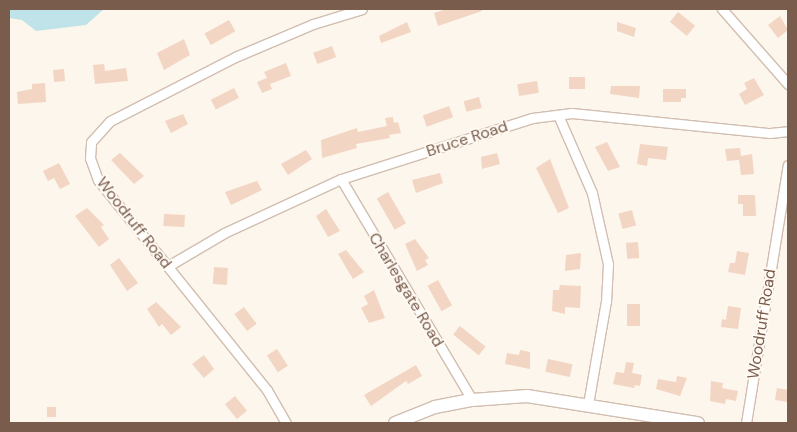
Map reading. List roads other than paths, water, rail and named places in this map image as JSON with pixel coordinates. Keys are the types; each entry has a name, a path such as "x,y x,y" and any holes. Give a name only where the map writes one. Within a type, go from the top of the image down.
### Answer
{"main road":[{"path":"395,423 435,408 472,400 528,396 588,404 655,421 698,423"}],"street":[{"name":"Woodruff Road","path":"286,423 266,390 95,174 90,158 91,142 110,121 235,57 313,24 362,9"},
{"path":"722,9 788,84"},
{"name":"Bruce Road","path":"168,266 224,233 341,179 532,118 572,113 770,133 788,131"},
{"path":"558,115 592,193 608,264 606,301 588,404"},
{"name":"Woodruff Road","path":"746,423 788,165"},
{"name":"Charlesgate Road","path":"341,179 472,400"}],"water":[{"path":"9,9 104,9 86,25 36,31 22,20 9,18"}]}
